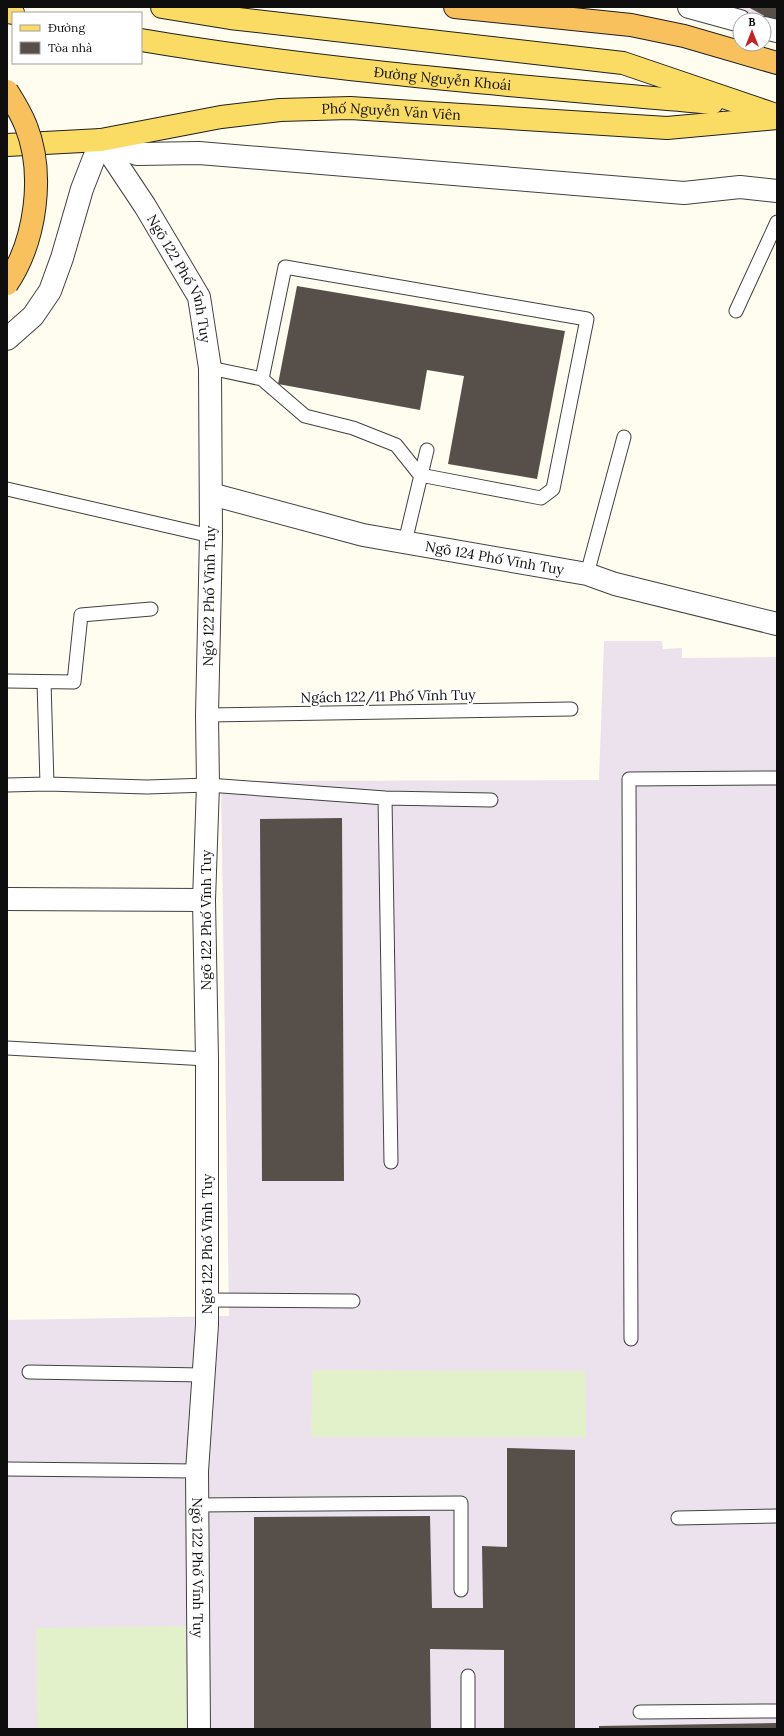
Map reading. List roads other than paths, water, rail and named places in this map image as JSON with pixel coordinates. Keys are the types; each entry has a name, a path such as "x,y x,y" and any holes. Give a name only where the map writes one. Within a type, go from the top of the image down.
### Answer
{"highway":[{"path":"455,7 631,25 671,33 777,63"},
{"path":"7,91 16,104 26,127 34,160 35,186 35,206 31,228 14,274 7,284"}],"main road":[{"name":"Đường Nguyễn Khoái","path":"162,7 230,18 623,63 746,106 777,115"},
{"name":"Đường Nguyễn Khoái","path":"142,40 223,54 354,70 746,106"},
{"name":"Phố Nguyễn Văn Viên","path":"7,145 101,140 221,117 287,110 350,108 668,128 777,118"}],"street":[{"path":"689,7 732,19"},
{"path":"7,339 33,316 50,291 62,258 82,189 101,140 137,154 200,153 684,193 740,187 777,191"},
{"name":"Ngõ 122 Phố Vĩnh Tuy","path":"101,140 145,206 200,297 210,368 211,536 207,715 208,785 204,900 207,1059 207,1325 197,1471 199,1729"},
{"name":"Ngõ 124 Phố Vĩnh Tuy","path":"211,494 362,535 587,574 615,584 777,624"},
{"path":"7,900 204,900"}],"lane":[{"path":"736,311 777,222"},
{"path":"210,368 262,379 305,416 353,428 396,445 420,475 541,498 553,489 587,319 285,267 262,379"},
{"path":"587,574 624,437"},
{"path":"405,542 427,450"},
{"path":"7,489 211,536"},
{"path":"7,681 74,682 81,615 151,609"},
{"path":"44,682 47,784"},
{"name":"Ngách 122/11 Phố Vĩnh Tuy","path":"207,715 571,709"},
{"path":"631,1339 629,779 777,778"},
{"path":"7,785 47,784 147,788 208,785 385,798 491,800"},
{"path":"385,798 391,1162"},
{"path":"7,1048 207,1059"},
{"path":"207,1300 353,1301"},
{"path":"29,1372 203,1375"},
{"path":"7,1470 197,1471"},
{"path":"198,1505 461,1503 461,1590"},
{"path":"678,1518 777,1516"},
{"path":"468,1676 468,1729"},
{"path":"640,1712 777,1711"}]}
